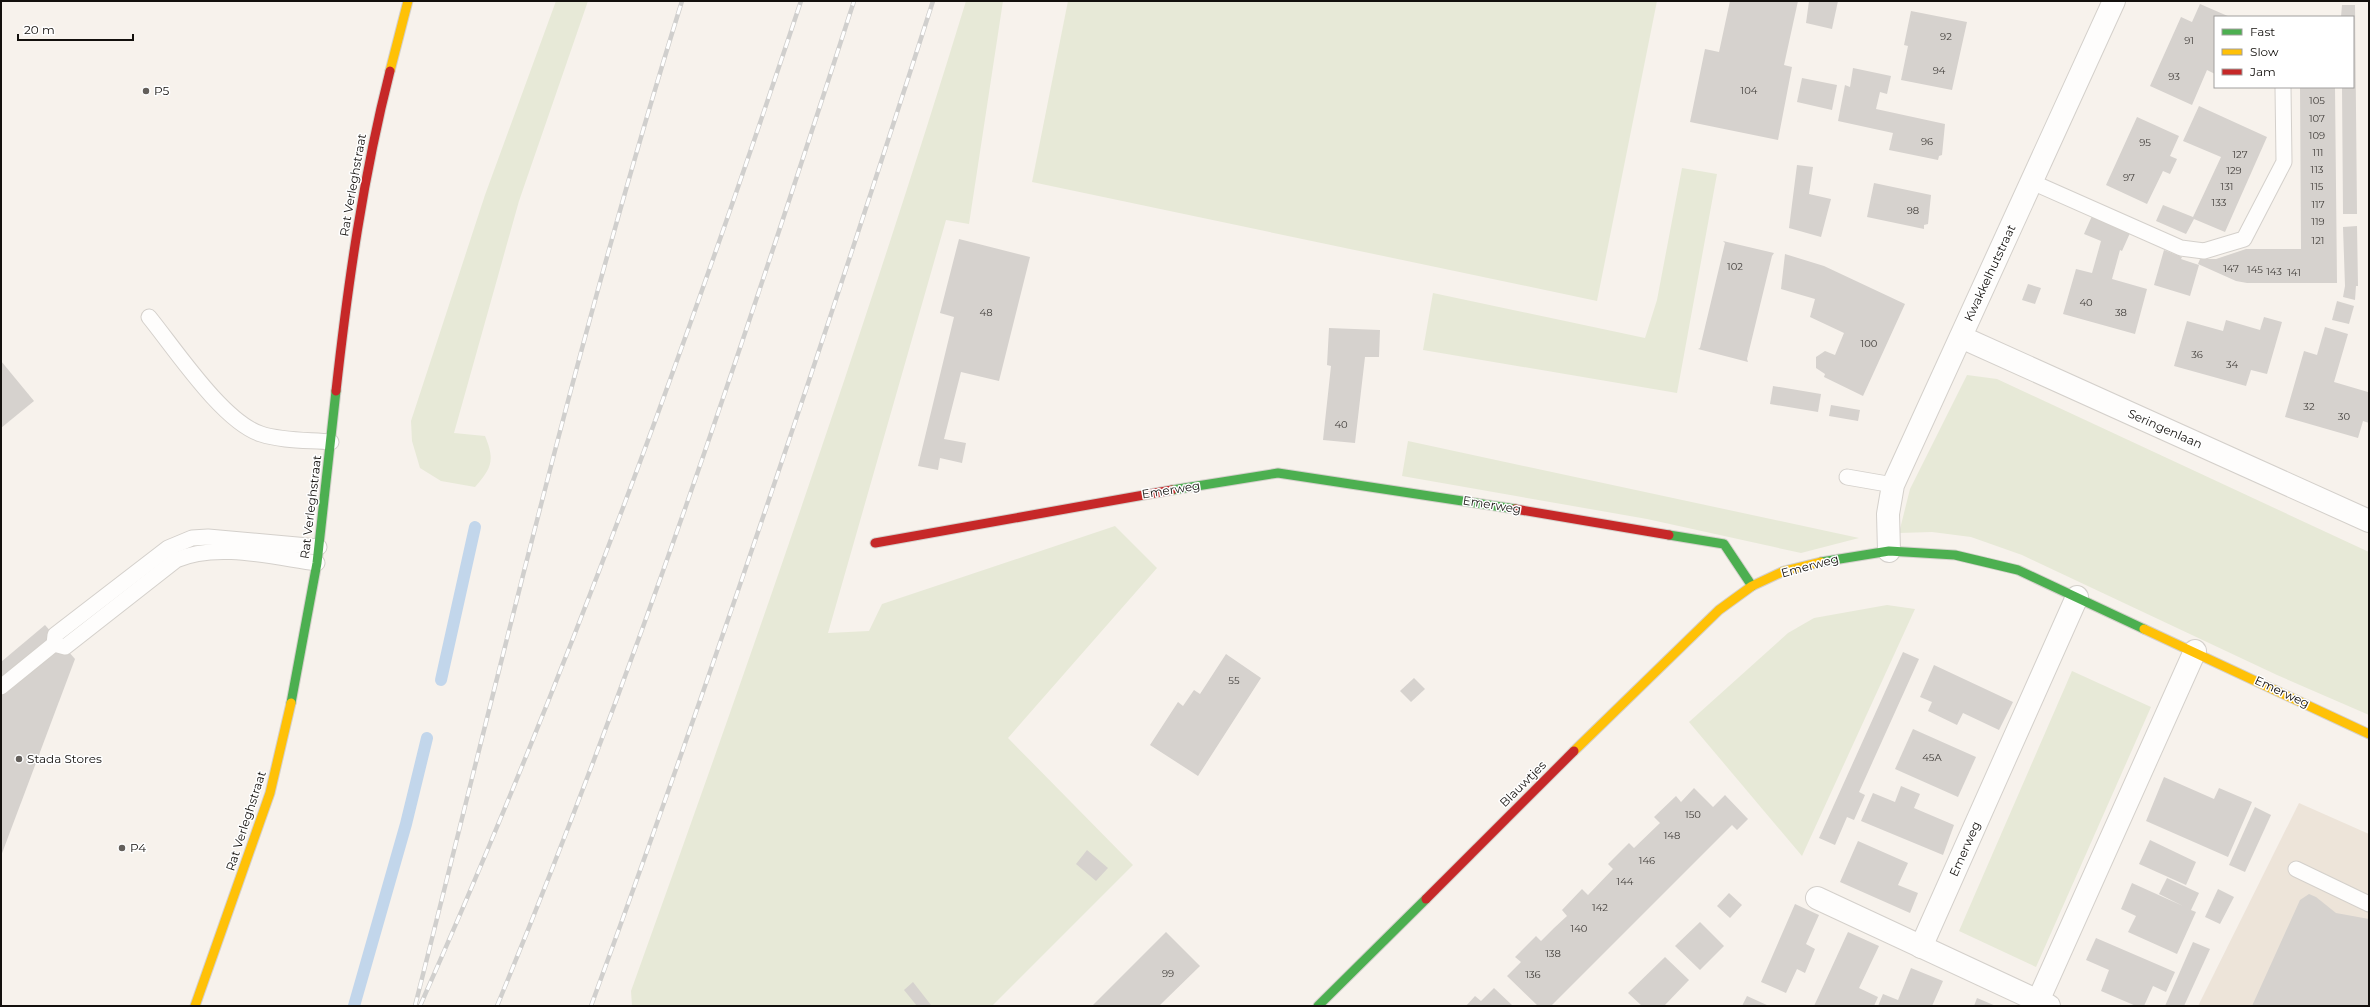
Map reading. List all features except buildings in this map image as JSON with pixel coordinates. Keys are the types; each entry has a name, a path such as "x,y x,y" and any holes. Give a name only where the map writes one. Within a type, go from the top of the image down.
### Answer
{"street":[{"name":"Rat Verleghstraat","path":"194,1006 270,793 299,663 319,547 350,269 373,137 408,1"},
{"name":"Kwakkelhutstraat","path":"1890,551 1888,514 1893,485 2114,1"},
{"name":"Seringenlaan","path":"1961,337 2369,521"},
{"name":"Emerweg","path":"875,543 1144,494 1278,473 1399,490 1724,544 1752,586 1784,571 1818,562 1890,551 1948,554 1987,561 2018,570 2195,651 2369,734"},
{"name":"Blauwtjes","path":"1318,1006 1688,638 1719,610 1752,586"},
{"name":"Emerweg","path":"1921,947 2077,597"},
{"path":"1816,898 2044,1003 2195,651"}],"lane":[{"path":"2032,182 2181,248 2204,250 2244,239 2284,162 2283,88"},
{"path":"149,317 227,413 243,427 262,435 331,442"},
{"path":"1846,477 1893,485"},
{"path":"1,687 54,644 55,635 168,548 180,542 192,538 214,537 319,547"},
{"path":"54,644 65,647 176,560 187,555 221,552 316,563"},
{"path":"2296,869 2369,904"}],"shaded area":[{"path":"2299,803 2369,834 2369,1006 2198,1006"}],"green space":[{"path":"556,1 588,1 519,201 454,433 485,436 490,451 490,463 485,474 475,487 441,481 420,468 412,441 411,421 485,195"},
{"path":"966,1 1003,1 969,224 946,220 828,633 869,631 882,604 1115,526 1157,568 1008,738 1133,865 992,1006 632,1006 631,991 719,745 846,374"},
{"path":"1068,1 1657,1 1597,301 1032,182"},
{"path":"1682,168 1717,174 1677,393 1423,350 1433,293 1645,338 1657,300"},
{"path":"1967,375 1997,379 2369,552 2369,715 2277,675 2022,555 1971,537 1932,532 1899,533 1910,489"},
{"path":"1408,441 1859,538 1801,553 1647,519 1402,476"},
{"path":"1887,605 1915,609 1802,856 1689,722 1788,633 1814,618"},
{"path":"2072,671 2151,707 2036,967 1959,931"}],"waterway":[{"path":"441,680 475,527"},
{"path":"354,1006 406,824 427,738"}],"railway":[{"path":"415,1006 575,376 644,125 682,1"},
{"path":"420,1006 474,883 525,758 575,634 623,508 714,255 801,1"},
{"path":"497,1006 595,758 686,507 854,1"},
{"path":"591,1006 681,756 767,505 933,1"}],"traffic: fast":[{"path":"291,703 317,563 336,391"},
{"path":"1172,490 1278,473 1515,509"},
{"path":"1669,535 1724,544 1752,586"},
{"path":"1821,562 1889,551 1955,555 2018,570 2144,629"},
{"path":"1318,1006 1426,899"}],"traffic: slow":[{"path":"390,71 408,1"},
{"path":"1574,751 1719,610 1752,586 1784,571 1821,562"},
{"path":"2144,629 2369,734"},
{"path":"195,1006 270,793 291,703"}],"traffic: jam":[{"path":"336,391 357,230 380,111 390,71"},
{"path":"875,543 1172,490"},
{"path":"1515,509 1669,535"},
{"path":"1426,899 1574,751"}],"place":[{"name":"P5","path":"146,91"},
{"name":"Stada Stores","path":"19,759"},
{"name":"P4","path":"122,848"}]}
